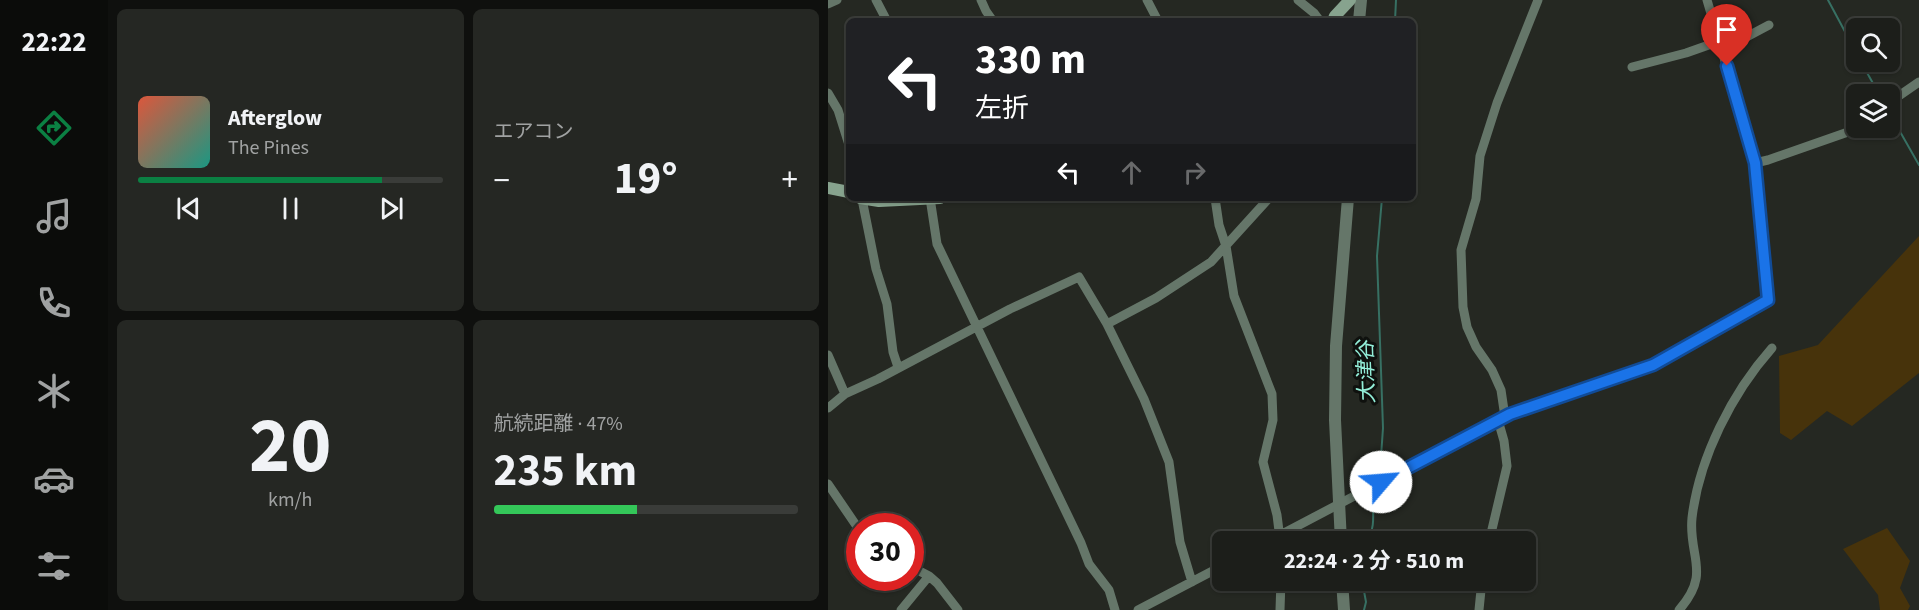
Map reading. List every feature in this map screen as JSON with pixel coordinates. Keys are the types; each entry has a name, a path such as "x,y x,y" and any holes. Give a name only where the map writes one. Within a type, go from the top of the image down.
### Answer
{"main road":[{"path":"1334,18 1350,0"},
{"path":"828,189 846,191"}],"street":[{"path":"828,4 837,0"},
{"path":"876,0 885,18"},
{"path":"981,0 991,18"},
{"path":"1147,0 1156,18"},
{"path":"1298,0 1318,18"},
{"path":"1359,18 1361,0"},
{"path":"1492,531 1507,466 1501,390 1492,369 1476,347 1467,327 1463,307 1461,250 1476,199 1480,156 1497,103 1538,0"},
{"path":"1292,531 1342,502 1502,419 1568,393 1653,365 1768,300 1755,163 1707,0"},
{"path":"1632,67 1683,52 1721,46 1768,25"},
{"path":"1900,95 1919,82"},
{"path":"828,93 838,110 846,135"},
{"path":"1755,163 1846,133"},
{"path":"862,201 876,269 887,304 893,352 898,366"},
{"path":"933,201 937,244 1082,543 1089,564 1109,590 1115,610"},
{"path":"1215,201 1234,296 1272,394 1273,420 1263,462 1278,531"},
{"path":"1107,324 1156,298 1210,262 1266,201"},
{"path":"1341,531 1342,502 1335,420 1336,356 1348,201"},
{"path":"828,408 845,394 878,379 898,366 1079,276 1107,324 1144,399 1169,462 1180,542 1192,582"},
{"path":"1679,610 1694,587 1698,567 1692,519 1702,474 1714,440 1728,409 1761,360 1772,348"},
{"path":"828,355 845,394"},
{"path":"828,484 848,513"},
{"path":"1138,610 1212,571"},
{"path":"924,573 937,583 958,610"},
{"path":"900,610 929,576"},
{"path":"1280,610 1281,591"},
{"path":"1343,591 1344,610"},
{"path":"1479,610 1481,591"}],"shaded area":[{"path":"1919,236 1919,373 1852,426 1827,411 1791,440 1780,433 1779,356 1818,345"},
{"path":"1887,528 1910,561 1900,588 1910,606 1908,610 1880,610 1878,595 1843,549"}],"waterway":[{"name":"大津谷","path":"1395,18 1396,0"},
{"path":"1828,0 1846,34"},
{"path":"1867,72 1873,84"},
{"path":"1900,132 1919,165"},
{"name":"大津谷","path":"1375,481 1380,471 1383,428 1377,256 1382,201"},
{"name":"大津谷","path":"1372,531 1373,489"},
{"name":"大津谷","path":"1364,591 1366,602 1364,610"}],"route":[{"path":"1381,482 1510,414 1653,365 1768,300 1755,163 1727,66"}]}
